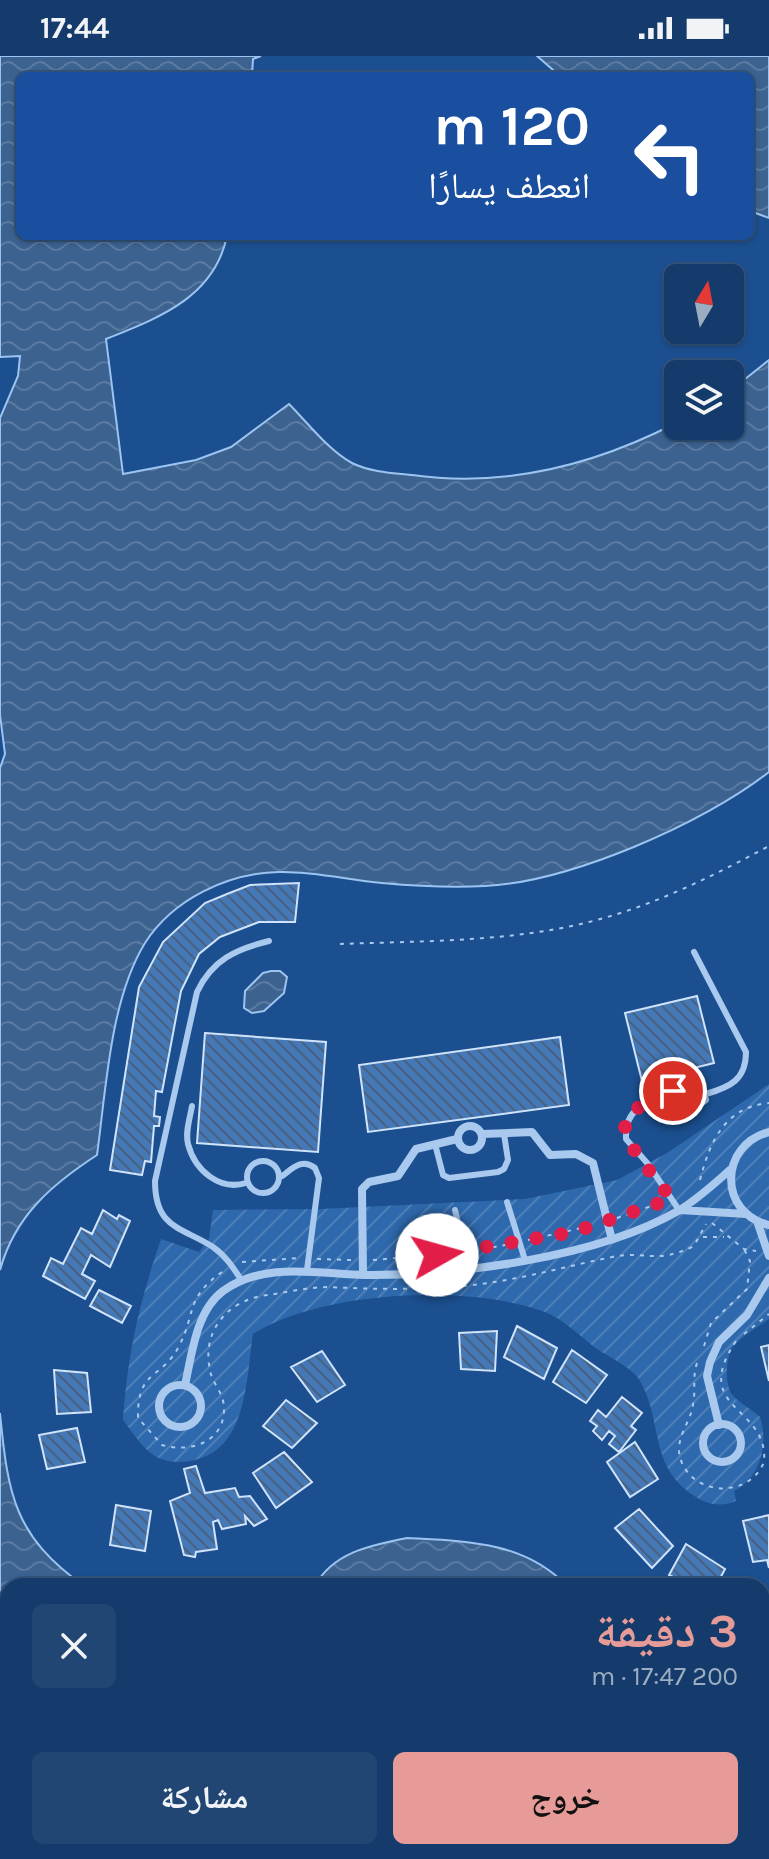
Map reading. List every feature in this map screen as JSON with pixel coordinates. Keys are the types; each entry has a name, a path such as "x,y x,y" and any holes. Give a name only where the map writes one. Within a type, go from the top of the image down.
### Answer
{"street":[{"path":"463,1127 477,1128 482,1134 479,1147 472,1151 459,1146 457,1139 463,1127"},
{"path":"482,1134 532,1132 550,1155 585,1156 593,1163 611,1236"},
{"path":"185,1385 208,1308 220,1294 242,1281 307,1270 363,1275 452,1271 525,1260 643,1228 679,1210 731,1169 743,1146 768,1132"},
{"path":"363,1275 362,1189 369,1182 398,1176 416,1149 457,1139"},
{"path":"731,1169 731,1190 746,1214 769,1225"},
{"path":"679,1210 746,1214"},
{"path":"757,1221 769,1256"},
{"path":"719,1425 707,1376 710,1362 719,1342 747,1315 769,1278"},
{"path":"185,1385 197,1392 201,1409 192,1424 179,1427 166,1422 158,1403 165,1390 185,1385"},
{"path":"719,1425 734,1428 741,1437 739,1453 726,1462 711,1459 703,1445 707,1432 719,1425"}],"lane":[{"path":"242,1281 214,1247 186,1235 166,1218 156,1200 155,1181 197,992 204,977 230,953 269,941"},
{"path":"694,952 746,1052 746,1066 740,1078 728,1088 706,1094"},
{"path":"686,1084 703,1086 706,1094 704,1104 684,1112 672,1107 669,1101 673,1091 686,1084"},
{"path":"669,1101 649,1102 635,1109 627,1119 626,1129 629,1146 648,1164 679,1210"},
{"path":"192,1106 187,1142 204,1171 217,1183 232,1187 246,1183"},
{"path":"435,1144 443,1175 449,1178 498,1172 508,1160 504,1134"},
{"path":"282,1176 276,1167 256,1164 245,1173 246,1183 255,1190 265,1192 278,1186 282,1176 298,1164 311,1165 317,1172 307,1270"},
{"path":"507,1202 525,1260"},
{"path":"452,1271 462,1253 455,1210"}],"path":[{"path":"340,944 446,939 589,922 689,888 769,846"},
{"path":"671,1199 607,1221 462,1253 362,1260 251,1259 231,1265 200,1292 190,1308 175,1352 143,1385 138,1418 162,1445 194,1449 210,1439 220,1425 224,1410 222,1392 210,1373 211,1335 233,1307 245,1298 327,1287 391,1291 478,1284 619,1256 657,1259 686,1250 702,1237 707,1219"},
{"path":"702,1237 727,1238"},
{"path":"704,1349 711,1323 747,1289 751,1274 744,1249"},
{"path":"744,1409 727,1393 725,1366 739,1337 769,1314"},
{"path":"700,1358 692,1381 693,1410 680,1434 682,1464 700,1484 718,1489 740,1486 755,1476 764,1462 767,1448 764,1429"}],"shaded area":[{"path":"769,1084 769,1319 734,1346 729,1355 727,1372 731,1393 760,1417 763,1449 750,1478 734,1491 736,1501 721,1504 701,1500 670,1472 647,1397 637,1376 626,1367 549,1314 511,1302 474,1297 395,1296 355,1301 317,1308 253,1334 241,1411 234,1429 223,1444 209,1455 177,1462 158,1458 143,1446 123,1420 136,1328 161,1239 199,1252 209,1239 213,1210 321,1209 525,1199 617,1180 667,1153"}],"water":[{"path":"0,56 261,56 253,59 252,72 16,72 16,240 226,240 210,275 197,290 164,314 106,339 123,474 196,460 231,447 289,404 335,451 352,463 389,473 447,478 481,478 549,470 614,450 664,429 664,440 744,440 744,380 769,360 769,772 741,792 672,830 634,847 556,874 519,882 459,887 382,883 279,872 240,877 186,901 157,927 145,943 124,991 111,1046 97,1155 50,1190 25,1218 15,1233 0,1270 0,768 5,754 0,715 0,418 18,376 20,356 0,357"},
{"path":"537,56 769,56 769,218 754,212 754,72 555,72"},
{"path":"280,971 287,977 284,993 264,1011 252,1013 244,1008 245,991 263,973"},
{"path":"0,1413 7,1468 19,1512 42,1549 74,1578 0,1578"},
{"path":"407,1538 493,1546 532,1560 558,1578 320,1578 332,1565 367,1547"}],"building":[{"path":"299,883 295,922 259,922 220,937 199,954 181,991 162,1092 156,1091 154,1116 160,1117 159,1126 154,1126 151,1162 145,1161 142,1175 110,1170 139,987 163,942 205,903 250,885"},
{"path":"697,996 714,1063 642,1081 625,1013"},
{"path":"205,1033 326,1042 318,1152 197,1143"},
{"path":"560,1037 569,1105 368,1132 359,1065"},
{"path":"103,1210 117,1219 119,1215 130,1221 110,1267 91,1255 82,1274 95,1281 85,1299 43,1276 51,1258 63,1264 81,1228 92,1234"},
{"path":"99,1290 131,1306 122,1323 90,1306"},
{"path":"517,1326 557,1348 544,1379 504,1357"},
{"path":"497,1331 495,1371 461,1369 459,1333"},
{"path":"769,1345 769,1381 761,1347"},
{"path":"572,1350 607,1375 586,1403 553,1382"},
{"path":"322,1351 345,1385 317,1402 291,1367"},
{"path":"54,1370 87,1373 91,1412 57,1414"},
{"path":"622,1397 642,1413 631,1426 636,1430 619,1452 609,1444 615,1436 609,1431 602,1440 593,1431 597,1426 590,1421 598,1410 606,1417"},
{"path":"286,1400 317,1423 292,1448 263,1426"},
{"path":"77,1428 85,1462 47,1469 39,1435"},
{"path":"635,1442 658,1479 630,1497 607,1462"},
{"path":"284,1452 312,1482 276,1508 253,1473"},
{"path":"196,1466 205,1493 235,1488 239,1497 250,1496 267,1519 254,1526 245,1516 246,1524 222,1529 218,1520 213,1522 217,1549 196,1552 195,1557 184,1555 170,1501 190,1493 184,1469"},
{"path":"116,1505 151,1511 145,1551 110,1545"},
{"path":"639,1509 673,1546 652,1568 615,1528"},
{"path":"769,1515 769,1568 767,1560 753,1562 743,1521"},
{"path":"686,1544 725,1569 720,1578 675,1578 669,1575"}],"route":[{"path":"437,1255 574,1232 671,1199 648,1164 629,1146 626,1129 627,1119 635,1109 649,1102 669,1101 673,1091"}]}
